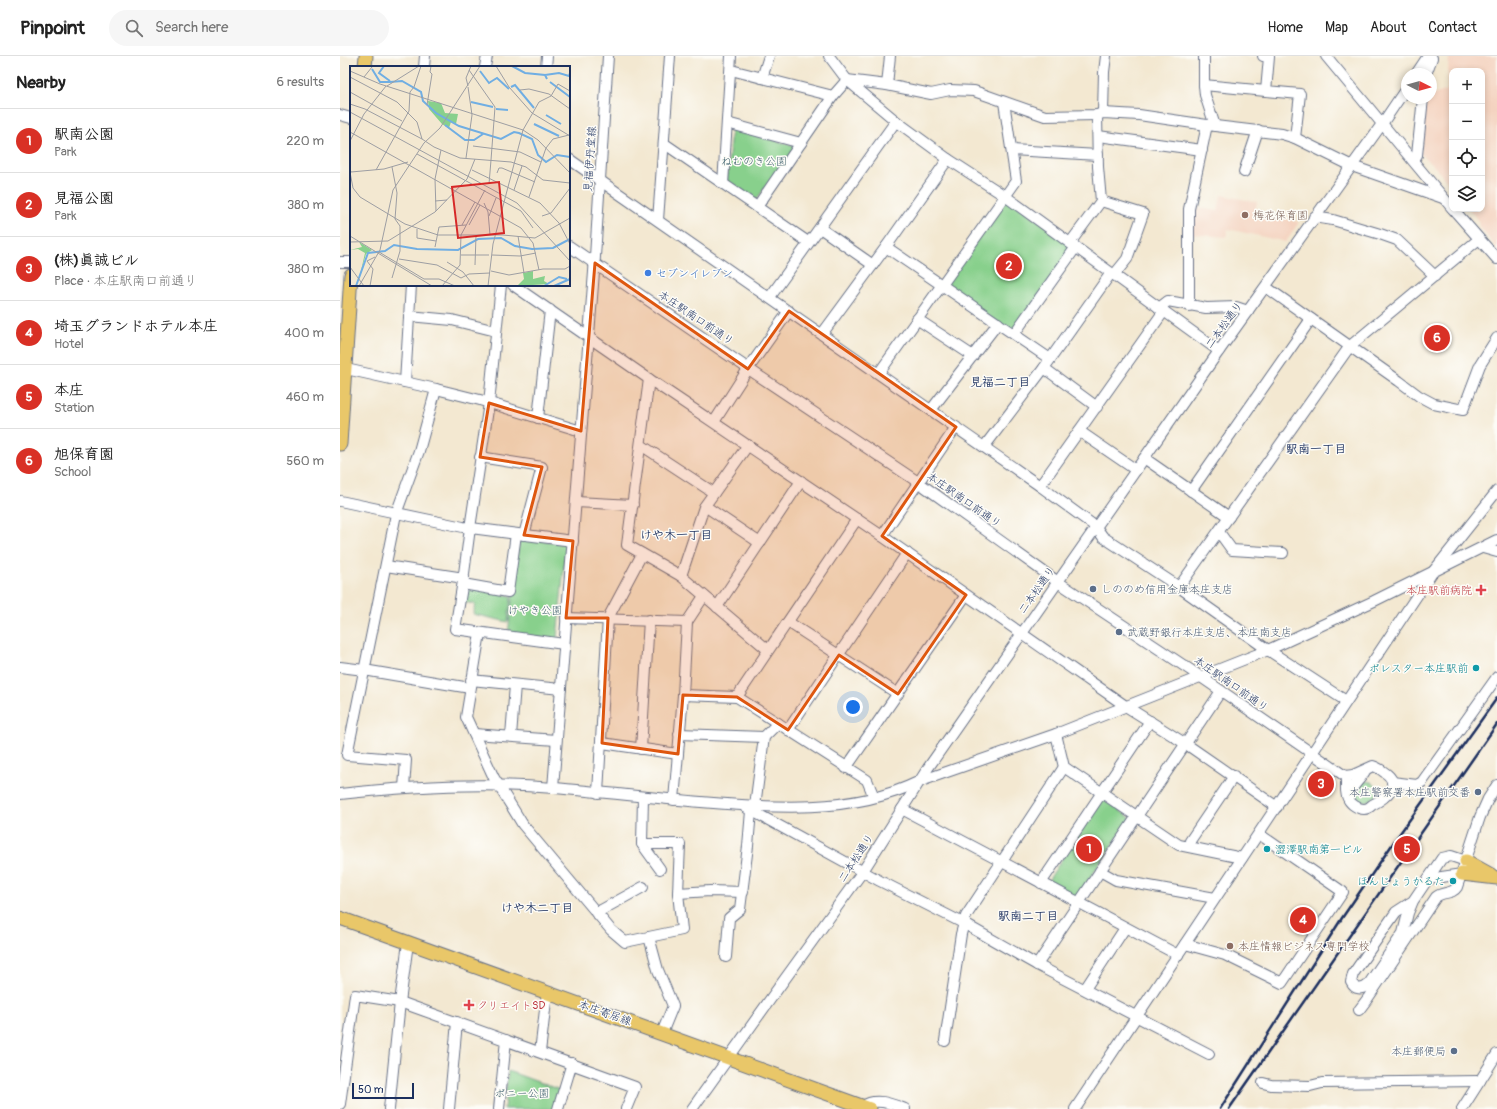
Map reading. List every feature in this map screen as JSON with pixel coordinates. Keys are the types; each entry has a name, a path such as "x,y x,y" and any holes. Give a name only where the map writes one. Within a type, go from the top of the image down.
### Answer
{"main road":[{"path":"340,444 350,286"},
{"path":"1466,862 1497,878"},
{"path":"1462,874 1497,878"},
{"name":"本庄寄居線","path":"340,918 662,1033 865,1108"}],"street":[{"path":"424,66 425,56"},
{"path":"486,66 487,56"},
{"path":"546,66 547,56"},
{"name":"見福伊丹堂線","path":"553,788 595,264 608,56"},
{"path":"658,220 670,56"},
{"path":"723,184 732,56"},
{"path":"762,78 769,56"},
{"path":"829,56 847,80 896,122 1004,196 1219,351"},
{"path":"888,85 890,56"},
{"path":"1014,334 1101,201 1098,136 1106,56"},
{"path":"1189,306 1189,209 1202,150 1211,126 1204,85 1204,56"},
{"path":"1263,56 1269,56 1266,91"},
{"path":"1326,56 1404,151 1414,160 1449,205"},
{"path":"1420,68 1428,56"},
{"path":"1428,68 1432,56"},
{"path":"730,70 833,96"},
{"path":"847,80 888,85 931,94 950,90 974,91 1045,116 1100,114 1139,115 1211,126 1258,130 1282,134 1295,138 1352,166 1443,198"},
{"path":"757,207 833,96 847,80"},
{"path":"1204,85 1300,94 1295,138"},
{"name":"二本松通り","path":"692,1109 863,871 918,782 1219,351 1401,96"},
{"path":"878,373 1016,181 1004,102"},
{"path":"1414,160 1417,155 1422,104"},
{"path":"340,115 350,118"},
{"path":"770,297 808,242 820,228 896,122"},
{"path":"727,123 801,143"},
{"path":"1244,172 1258,130"},
{"path":"1098,136 1202,150"},
{"path":"664,144 808,242"},
{"path":"1012,150 1098,155"},
{"path":"822,334 948,159"},
{"path":"570,160 770,297 1040,486 1096,527 1103,537 1179,587 1268,650 1346,702"},
{"path":"984,447 1044,368 1112,274 1127,259 1143,214 1101,201"},
{"path":"1455,212 1497,259"},
{"path":"1314,217 1333,220 1397,240 1436,276"},
{"path":"820,228 873,265"},
{"path":"1179,587 1350,346 1479,239"},
{"name":"本庄駅南口前通り","path":"570,247 748,369 918,482 1058,582 1201,677 1345,776"},
{"path":"886,247 1050,359"},
{"path":"405,382 411,286"},
{"path":"501,286 489,403 455,629 564,644"},
{"path":"514,286 907,553 1128,707 1234,776 1277,807"},
{"path":"1266,287 1419,396 1434,404 1463,410 1480,365 1497,338"},
{"path":"1040,486 1097,407 1168,301 1206,308 1236,307 1248,311"},
{"path":"538,418 550,310"},
{"path":"714,422 748,369 789,311"},
{"path":"409,316 452,320 496,332"},
{"path":"917,319 973,356"},
{"path":"1190,491 1311,319"},
{"path":"931,410 998,323"},
{"path":"1044,368 1097,407"},
{"path":"346,369 436,389 489,403 581,431"},
{"path":"650,379 627,546 680,576 768,650"},
{"path":"404,788 406,760 347,755 396,514 419,451 436,389"},
{"path":"882,536 956,427"},
{"path":"1079,431 1136,470"},
{"path":"641,445 714,493"},
{"path":"680,576 705,506 748,445"},
{"path":"386,566 463,581 508,592 520,534 542,467 480,457"},
{"path":"1144,458 1229,517"},
{"path":"717,607 801,481"},
{"path":"1075,1109 1432,573 1497,491"},
{"path":"340,501 396,514 470,528 573,541"},
{"path":"576,502 633,505"},
{"path":"705,506 760,543"},
{"path":"737,697 857,519"},
{"path":"1219,532 1232,550 1283,553"},
{"path":"753,808 840,804 902,790 918,782 1056,734 1128,707 1268,650 1374,601 1497,540"},
{"path":"1483,548 1497,552"},
{"path":"788,730 907,553"},
{"path":"598,793 608,618 642,554"},
{"path":"846,768 966,595"},
{"path":"674,800 683,695 687,622 704,596"},
{"path":"566,618 608,618 687,622"},
{"path":"641,749 649,620"},
{"path":"788,622 898,694"},
{"path":"480,633 466,717 499,786 523,825 596,913 611,930 625,942 682,930 678,893 680,844 642,844"},
{"path":"340,667 471,684 515,685 561,689"},
{"path":"1392,782 1417,786 1422,782 1497,677"},
{"path":"511,736 515,685"},
{"path":"1037,965 1221,691"},
{"path":"683,695 737,697 866,780 874,797"},
{"path":"1041,883 1150,721"},
{"path":"726,957 729,918 740,909 743,892 753,808 764,737 778,723"},
{"path":"474,734 556,740"},
{"path":"679,734 764,737"},
{"path":"1056,734 1064,767 1102,793 1179,844 1242,858"},
{"path":"602,743 678,754"},
{"path":"945,1041 963,924 966,916 1064,767"},
{"path":"1369,767 1377,767 1389,775 1392,782 1391,790 1386,796 1381,801 1365,809 1358,808 1346,796 1345,776 1353,775 1366,769 1369,767"},
{"path":"1350,801 1352,789 1366,769"},
{"path":"1190,847 1190,841 1234,776"},
{"path":"340,794 404,788 499,786 553,788 741,805 753,808 863,871 1037,965 1210,1054"},
{"path":"1359,1010 1436,897 1455,890 1462,874 1484,808 1497,786"},
{"path":"643,797 642,844 660,870"},
{"path":"902,809 1178,955"},
{"path":"1185,944 1225,955 1282,983 1291,970 1343,892 1259,834"},
{"path":"1413,901 1396,912 1353,974 1351,982 1357,989 1361,989 1368,985 1403,933 1413,901 1444,857 1448,856 1466,862"},
{"path":"1441,861 1440,866 1443,869 1462,874"},
{"path":"1100,871 1116,880 1215,898"},
{"path":"1428,879 1462,874"},
{"path":"596,913 643,887"},
{"path":"678,893 710,891 743,892"},
{"path":"1085,989 1125,928"},
{"path":"648,937 658,970 673,1006 662,1033"},
{"path":"389,1109 400,1002 408,943"},
{"path":"540,1052 547,993"},
{"path":"340,1097 355,995 400,1002 636,1087 626,1109"},
{"path":"449,1109 457,1022"},
{"path":"500,1109 506,1040"},
{"path":"1462,1109 1497,1054"},
{"path":"558,1109 572,1063"},
{"path":"1486,1071 1497,1070"},
{"path":"1263,1083 1271,1085 1310,1086 1322,1083 1480,1081"},
{"path":"865,1108 870,1102 877,1102 890,1104 905,1109"}],"highlighted area":[{"path":"595,263 748,369 789,311 956,427 882,536 966,595 898,694 839,655 788,730 737,697 683,695 678,754 602,743 608,618 566,618 573,541 524,535 542,467 480,457 489,403 581,431"}],"shaded area":[{"path":"1449,56 1497,56 1497,249 1479,226 1478,220 1471,212 1485,212 1485,68 1449,68 1449,184 1435,167 1421,154 1425,104 1437,104 1437,94 1447,90"},
{"path":"1221,195 1257,202 1255,212 1299,222 1286,242 1228,229 1226,237 1190,234 1192,207 1218,211"}],"green space":[{"name":"ねむのき公園","path":"733,129 796,146 756,200 727,183 731,130"},
{"path":"1005,196 1076,247 1014,334 942,285"},
{"name":"けやき公園","path":"522,538 563,543 566,546 557,638 555,640 508,634 519,541"},
{"path":"466,587 511,596 508,622 473,614 475,604 463,602"},
{"path":"1364,781 1371,782 1378,788 1379,792 1373,798 1362,801 1359,799 1356,790"},
{"path":"1101,798 1131,818 1076,898 1046,884"},
{"name":"ポニー公園","path":"508,1071 560,1090 554,1109 504,1109"}],"railway":[{"path":"1220,1109 1342,918 1398,836 1497,698"},
{"path":"1229,1109 1497,724"}],"place":[{"name":"梅花保育園","path":"1245,215"},
{"name":"見福公園","path":"1009,266"},
{"name":"セブンイレブン","path":"648,273"},
{"name":"旭保育園","path":"1437,338"},
{"name":"しののめ信用金庫本庄支店","path":"1093,589"},
{"name":"本庄駅前病院","path":"1481,590"},
{"name":"武蔵野銀行本庄支店、本庄南支店","path":"1119,632"},
{"name":"ポレスター本庄駅前","path":"1476,668"},
{"name":"(株)眞誠ビル","path":"1321,784"},
{"name":"本庄警察署本庄駅前交番","path":"1478,792"},
{"name":"駅南公園","path":"1089,849"},
{"name":"澀澤駅南第一ビル","path":"1267,849"},
{"name":"本庄","path":"1407,849"},
{"name":"ほんじょうかるた","path":"1453,881"},
{"name":"埼玉グランドホテル本庄","path":"1303,920"},
{"name":"本庄情報ビジネス専門学校","path":"1230,946"},
{"name":"クリエイトSD","path":"469,1005"},
{"name":"本庄郵便局","path":"1454,1051"}],"district":[{"name":"見福二丁目","path":"1000,382"},
{"name":"駅南一丁目","path":"1316,449"},
{"name":"けや木一丁目","path":"676,535"},
{"name":"けや木二丁目","path":"537,908"},
{"name":"駅南二丁目","path":"1028,916"}]}
